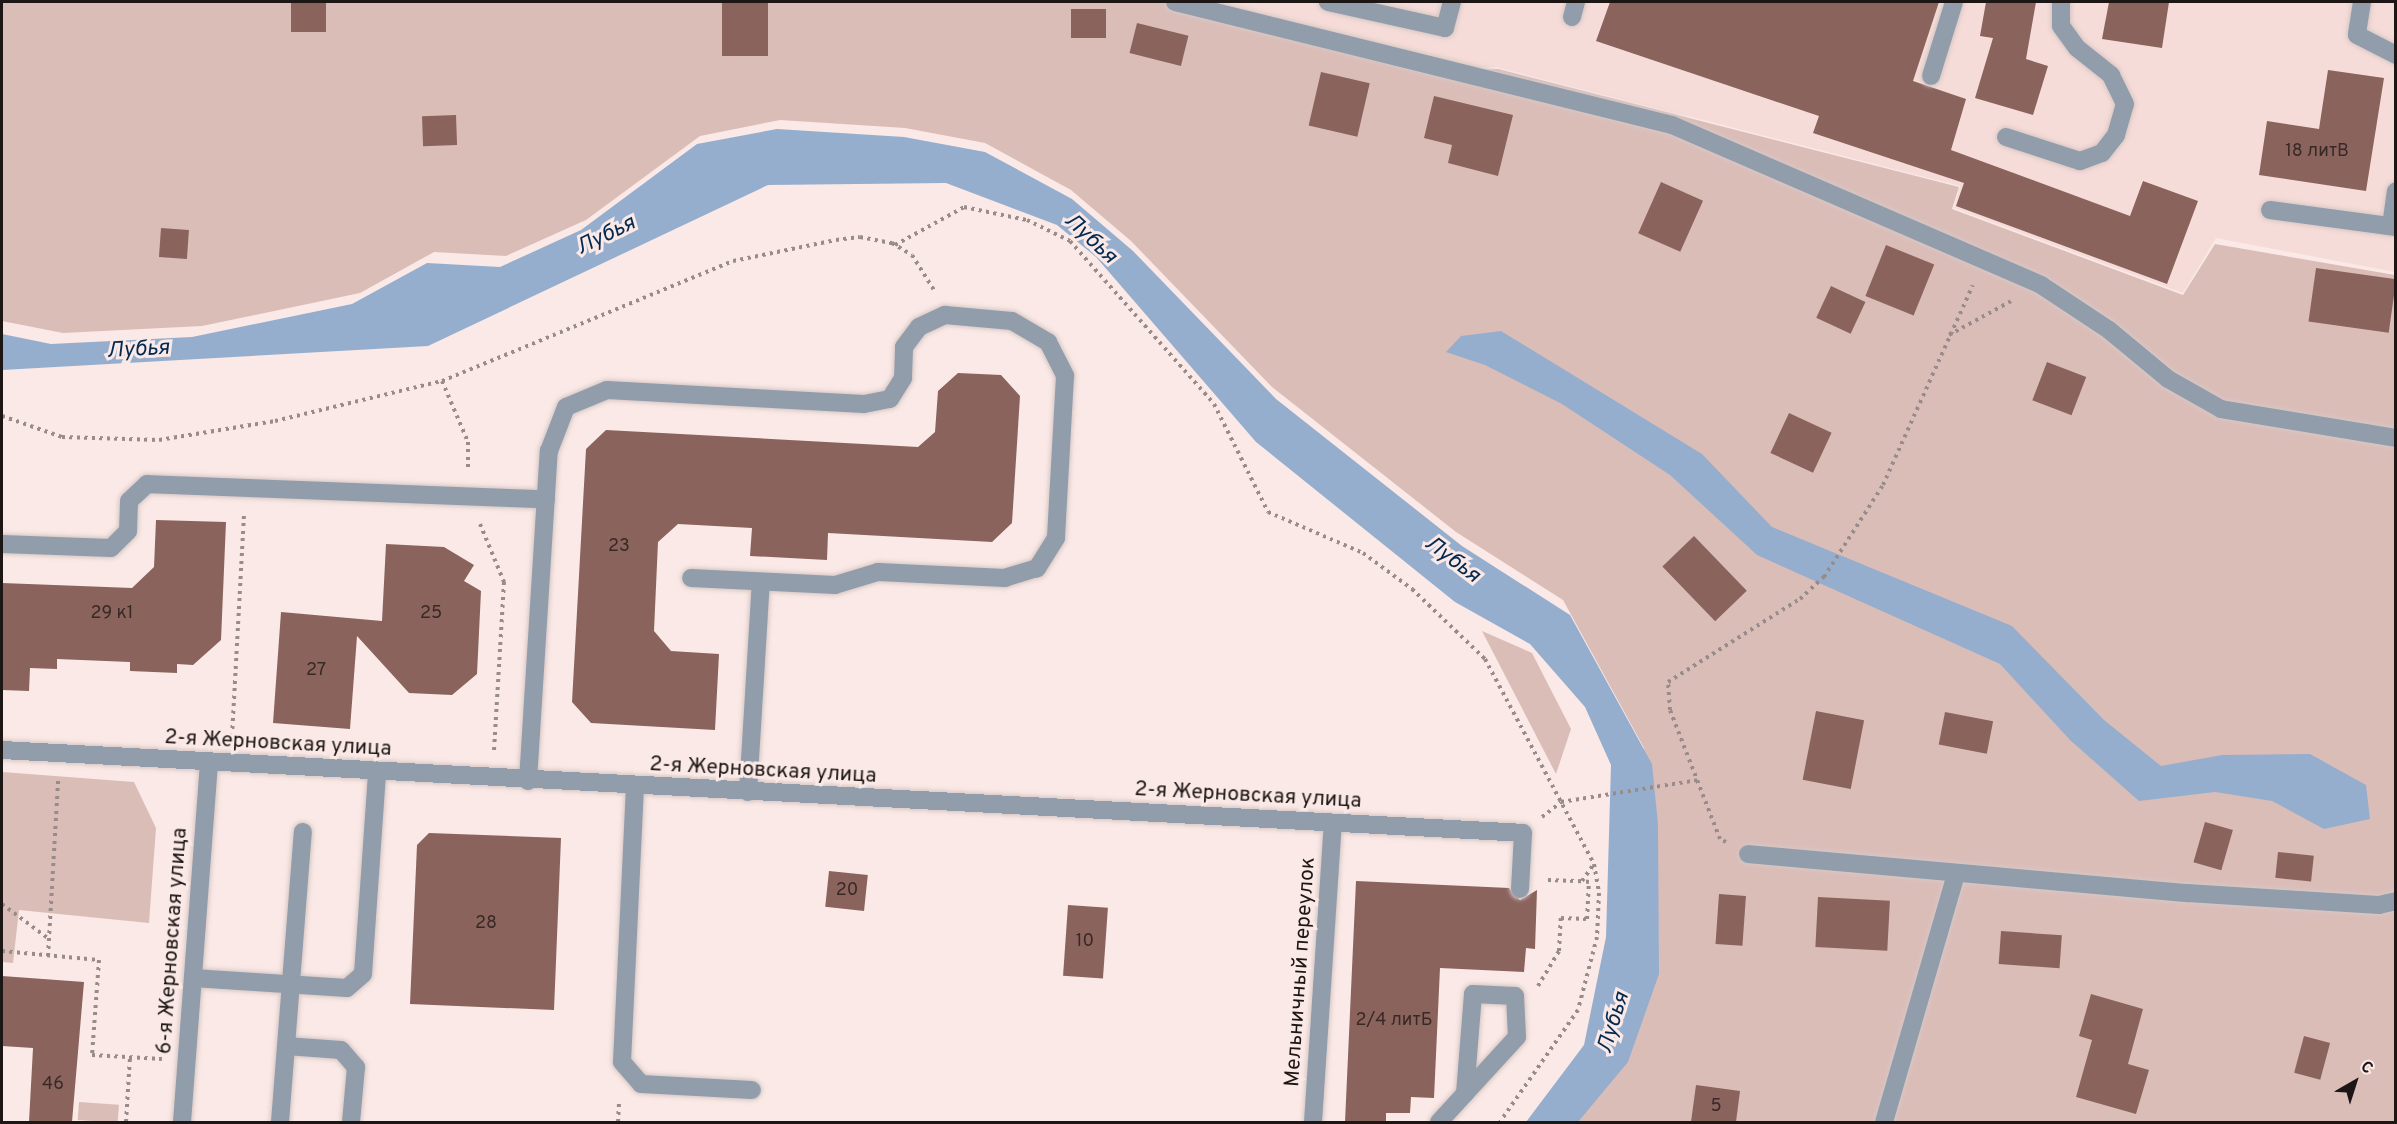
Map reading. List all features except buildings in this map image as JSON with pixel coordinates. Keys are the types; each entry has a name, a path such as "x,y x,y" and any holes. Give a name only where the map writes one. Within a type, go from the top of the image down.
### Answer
{"street":[{"path":"1175,2 1672,125 2041,285 2109,330 2168,379 2221,409 2396,438"},
{"path":"1328,2 1445,28 1452,2"},
{"path":"1931,76 1954,2"},
{"path":"2006,137 2080,161 2102,153 2116,135 2125,104 2110,75 2077,48 2061,26 2061,2"},
{"path":"2362,2 2357,35 2396,55"},
{"path":"2270,210 2393,227 2396,191"},
{"path":"528,781 549,451 566,407 607,390 864,404 890,399 903,378 904,347 919,327 945,315 1012,321 1048,342 1065,376 1056,538 1037,568 1005,578 878,572 836,585 690,578"},
{"path":"2,544 111,549 128,531 129,501 147,484 546,500"},
{"path":"748,792 761,582"},
{"name":"2-я Жерновская улица","path":"2,750 377,773 1523,833"},
{"name":"6-я Жерновская улица","path":"182,1122 209,762"},
{"path":"193,978 347,988 363,974 377,773"},
{"path":"635,786 622,1062 641,1084 752,1090"},
{"name":"Мельничный переулок","path":"1313,1122 1333,824"},
{"path":"280,1122 303,832"},
{"path":"1520,884 1523,833"},
{"path":"1748,854 2187,893 2379,905 2396,902"},
{"path":"1884,1122 1956,874"},
{"path":"1439,1122 1465,1094 1517,1037 1518,1005 1507,993 1473,994 1465,1094"},
{"path":"286,1046 341,1050 356,1067 351,1122"}],"path":[{"path":"895,245 964,207 1027,220 1070,241 1214,404 1269,512 1387,570 1485,659 1594,864 1597,936 1581,1001 1542,1068 1500,1122"},
{"path":"2,416 62,437 159,440 275,421 442,381 742,258 860,237 895,245 926,271 945,315"},
{"path":"1748,854 1720,839 1670,710 1668,682 1800,599 1845,548 1914,425 1949,335 1985,259"},
{"path":"1949,335 2041,285"},
{"path":"442,381 468,442"},
{"path":"232,736 246,488"},
{"path":"469,497 504,582 494,752"},
{"path":"48,956 59,753"},
{"path":"1523,833 1561,802 1665,781 1699,780"},
{"path":"1582,881 1594,864"},
{"path":"1518,1005 1537,987 1559,951 1561,918 1587,919 1589,882 1520,884"},
{"path":"2,903 49,939"},
{"path":"2,951 99,960 92,1055 186,1061"},
{"path":"126,1122 130,1057"}],"shaded area":[{"path":"2,2 1195,2 1468,70 1498,69 1959,187 1952,209 2183,295 2215,244 2395,275 2395,1122 1555,1122 1621,1043 1650,807 1644,748 1563,600 1456,532 1272,387 1131,241 1071,190 985,143 905,128 780,120 700,136 586,220 506,256 434,252 360,293 202,326 63,333 2,321"},
{"path":"1205,2 2395,2 2395,272 2216,238 2183,293 1954,208 1960,186 1497,67 1469,68"},
{"path":"1482,631 1532,653 1571,729 1556,774"},
{"path":"2,772 134,782 156,828 149,923 19,910 13,963 2,962"},
{"path":"79,1102 119,1105 118,1122 78,1120"}],"water":[{"name":"Лубья","path":"777,129 904,137 985,152 1072,199 1133,251 1276,399 1462,546 1570,615 1652,764 1658,824 1659,974 1628,1062 1578,1122 1526,1122 1584,1045 1606,937 1611,765 1585,707 1530,644 1455,602 1256,442 1096,257 1057,225 946,183 768,185 428,346 2,370 2,334 51,344 192,337 352,304 427,263 500,267 581,230 697,144"},
{"path":"1501,331 1702,454 1772,527 2012,626 2104,720 2161,766 2222,755 2310,754 2366,785 2370,819 2324,829 2272,801 2215,792 2139,801 2070,740 2000,664 1757,555 1670,475 1562,404 1485,365 1446,352 1461,336"}]}
